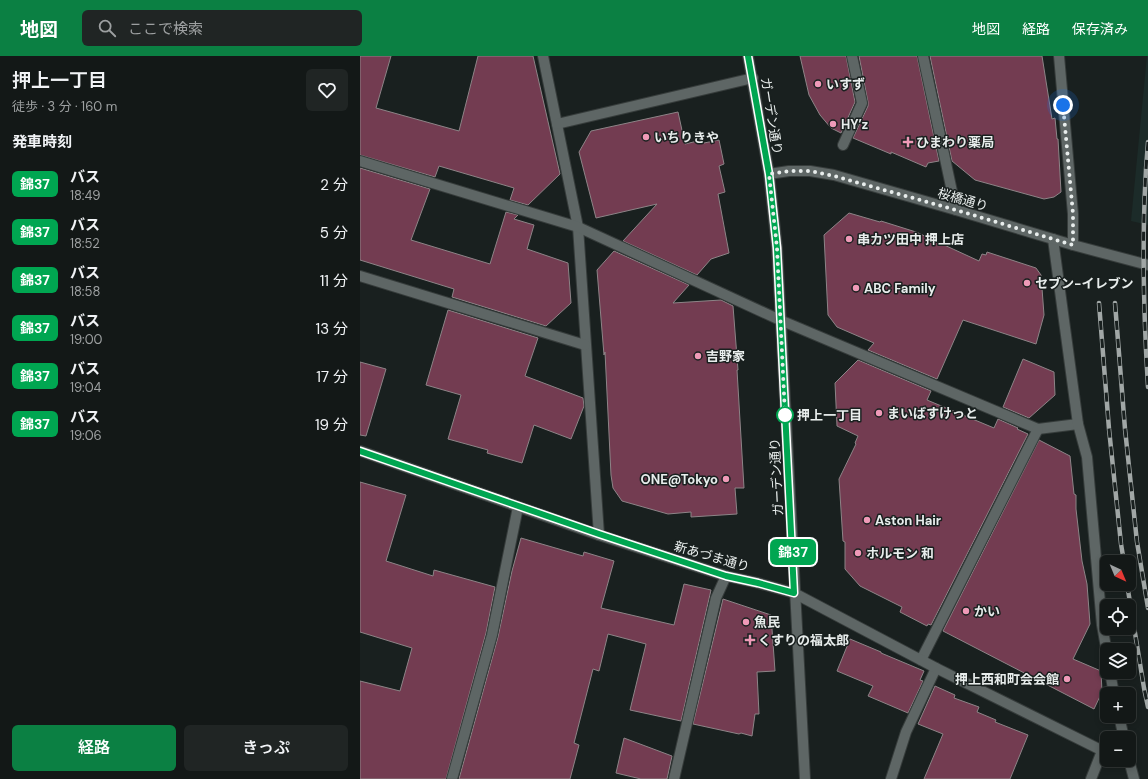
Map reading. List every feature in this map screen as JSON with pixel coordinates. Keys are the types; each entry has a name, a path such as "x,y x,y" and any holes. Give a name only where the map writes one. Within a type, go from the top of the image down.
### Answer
{"street":[{"path":"543,56 578,227 599,534"},
{"name":"ガーデン通り","path":"748,56 769,174 777,248 805,779"},
{"path":"843,145 862,103 852,56"},
{"path":"923,56 956,210"},
{"path":"1059,56 1073,214 1073,245"},
{"path":"556,124 753,78"},
{"path":"360,161 578,227 780,320 1038,429 1078,424"},
{"name":"桜橋通り","path":"769,174 789,171 810,171 834,176 1073,245 1148,265"},
{"path":"1053,239 1078,424 1087,457 1102,626 1105,643"},
{"path":"360,276 585,345"},
{"path":"921,660 1038,429"},
{"name":"新あづま通り","path":"360,451 518,507 726,576 794,593 936,668 1100,750"},
{"path":"452,779 492,636 518,507"},
{"path":"674,779 716,598 726,576"},
{"path":"891,779 906,732 936,668"},
{"path":"1091,779 1100,760"},
{"path":"1129,767 1134,779"}],"shaded area":[{"path":"1148,56 1148,225 1131,221"}],"building":[{"path":"360,56 391,56 376,108 459,131 478,56 533,56 560,174 528,205 510,200 514,188 439,166 435,177 360,155"},
{"path":"800,56 846,56 855,102 841,133 831,128 820,115 809,95"},
{"path":"859,56 917,56 939,161 928,163 926,167 853,138 868,106"},
{"path":"930,56 1042,56 1052,119 1055,118 1058,139 1061,192 1054,197 1044,199 975,180 952,161"},
{"path":"678,112 685,144 702,140 704,143 719,140 724,164 719,166 725,192 718,194 729,253 711,259 697,275 623,241 657,204 596,218 579,152 591,131"},
{"path":"360,168 430,189 411,240 490,264 506,212 518,215 514,219 534,225 527,249 568,263 571,303 546,326 452,297 454,289 360,260"},
{"path":"849,213 916,232 979,261 982,254 986,255 987,252 1036,268 1041,275 1044,315 1036,344 963,320 937,379 868,350 874,343 837,327 828,315 824,235"},
{"path":"614,251 689,285 673,303 721,300 733,306 744,488 735,488 737,514 691,517 691,512 668,514 622,501 613,488 611,475 605,352 604,355 597,270"},
{"path":"448,310 538,338 525,376 583,398 584,406 571,439 534,425 522,463 487,453 488,450 448,439 461,395 426,385"},
{"path":"1023,359 1054,372 1055,395 1029,418 1003,407"},
{"path":"858,360 931,391 927,400 994,428 998,419 1028,434 931,625 928,624 927,626 900,612 902,607 860,586 845,569 845,542 843,541 839,479 856,444 855,443 858,436 837,426 835,383"},
{"path":"360,362 386,369 366,436 360,435"},
{"path":"1039,440 1070,456 1074,494 1076,495 1076,509 1082,561 1087,584 1090,624 1073,659 1100,671 1102,687 1100,687 1100,696 1094,709 943,631"},
{"path":"360,482 406,495 386,561 433,576 434,570 495,587 486,633 446,779 360,779 360,681 400,691 412,648 360,632"},
{"path":"521,538 583,556 584,552 614,561 601,608 674,625 684,584 711,590 681,721 630,710 646,644 608,634 599,671 593,669 574,743 579,745 570,779 459,779 498,637 512,571"},
{"path":"723,599 771,615 775,671 757,672 759,714 755,714 752,736 693,724"},
{"path":"850,639 924,671 920,680 923,681 908,713 868,696 873,686 837,671"},
{"path":"935,686 955,695 954,698 979,707 977,712 996,720 995,722 1028,735 1010,779 924,779 943,734 918,724"},
{"path":"624,738 672,756 667,779 641,779 616,773"}],"railway":[{"path":"1148,142 1144,203 1145,326 1148,387"},
{"path":"1099,303 1109,429 1123,555"},
{"path":"1115,303 1125,429 1137,542 1148,608"},
{"path":"1128,591 1148,707"}],"bus line":[{"name":"錦37","path":"360,451 518,507 726,576 794,593 792,527 777,248 769,174 748,56"}],"place":[{"name":"いすず","path":"818,84"},
{"name":"HY’z","path":"833,124"},
{"name":"いちりきや","path":"646,137"},
{"name":"ひまわり薬局","path":"908,142"},
{"name":"串カツ田中 押上店","path":"849,239"},
{"name":"セブン-イレブン","path":"1027,283"},
{"name":"ABC Family","path":"856,288"},
{"name":"吉野家","path":"698,356"},
{"name":"まいばすけっと","path":"879,413"},
{"name":"押上一丁目","path":"785,415"},
{"name":"ONE@Tokyo","path":"726,479"},
{"name":"Aston Hair","path":"867,520"},
{"name":"ホルモン 和","path":"858,553"},
{"name":"かい","path":"966,611"},
{"name":"魚民","path":"746,622"},
{"name":"くすりの福太郎","path":"750,640"},
{"name":"押上西和町会会館","path":"1067,679"}],"route":[{"path":"785,415 777,248 769,174 789,171 810,171 834,176 1073,245 1073,214 1063,105"}]}
